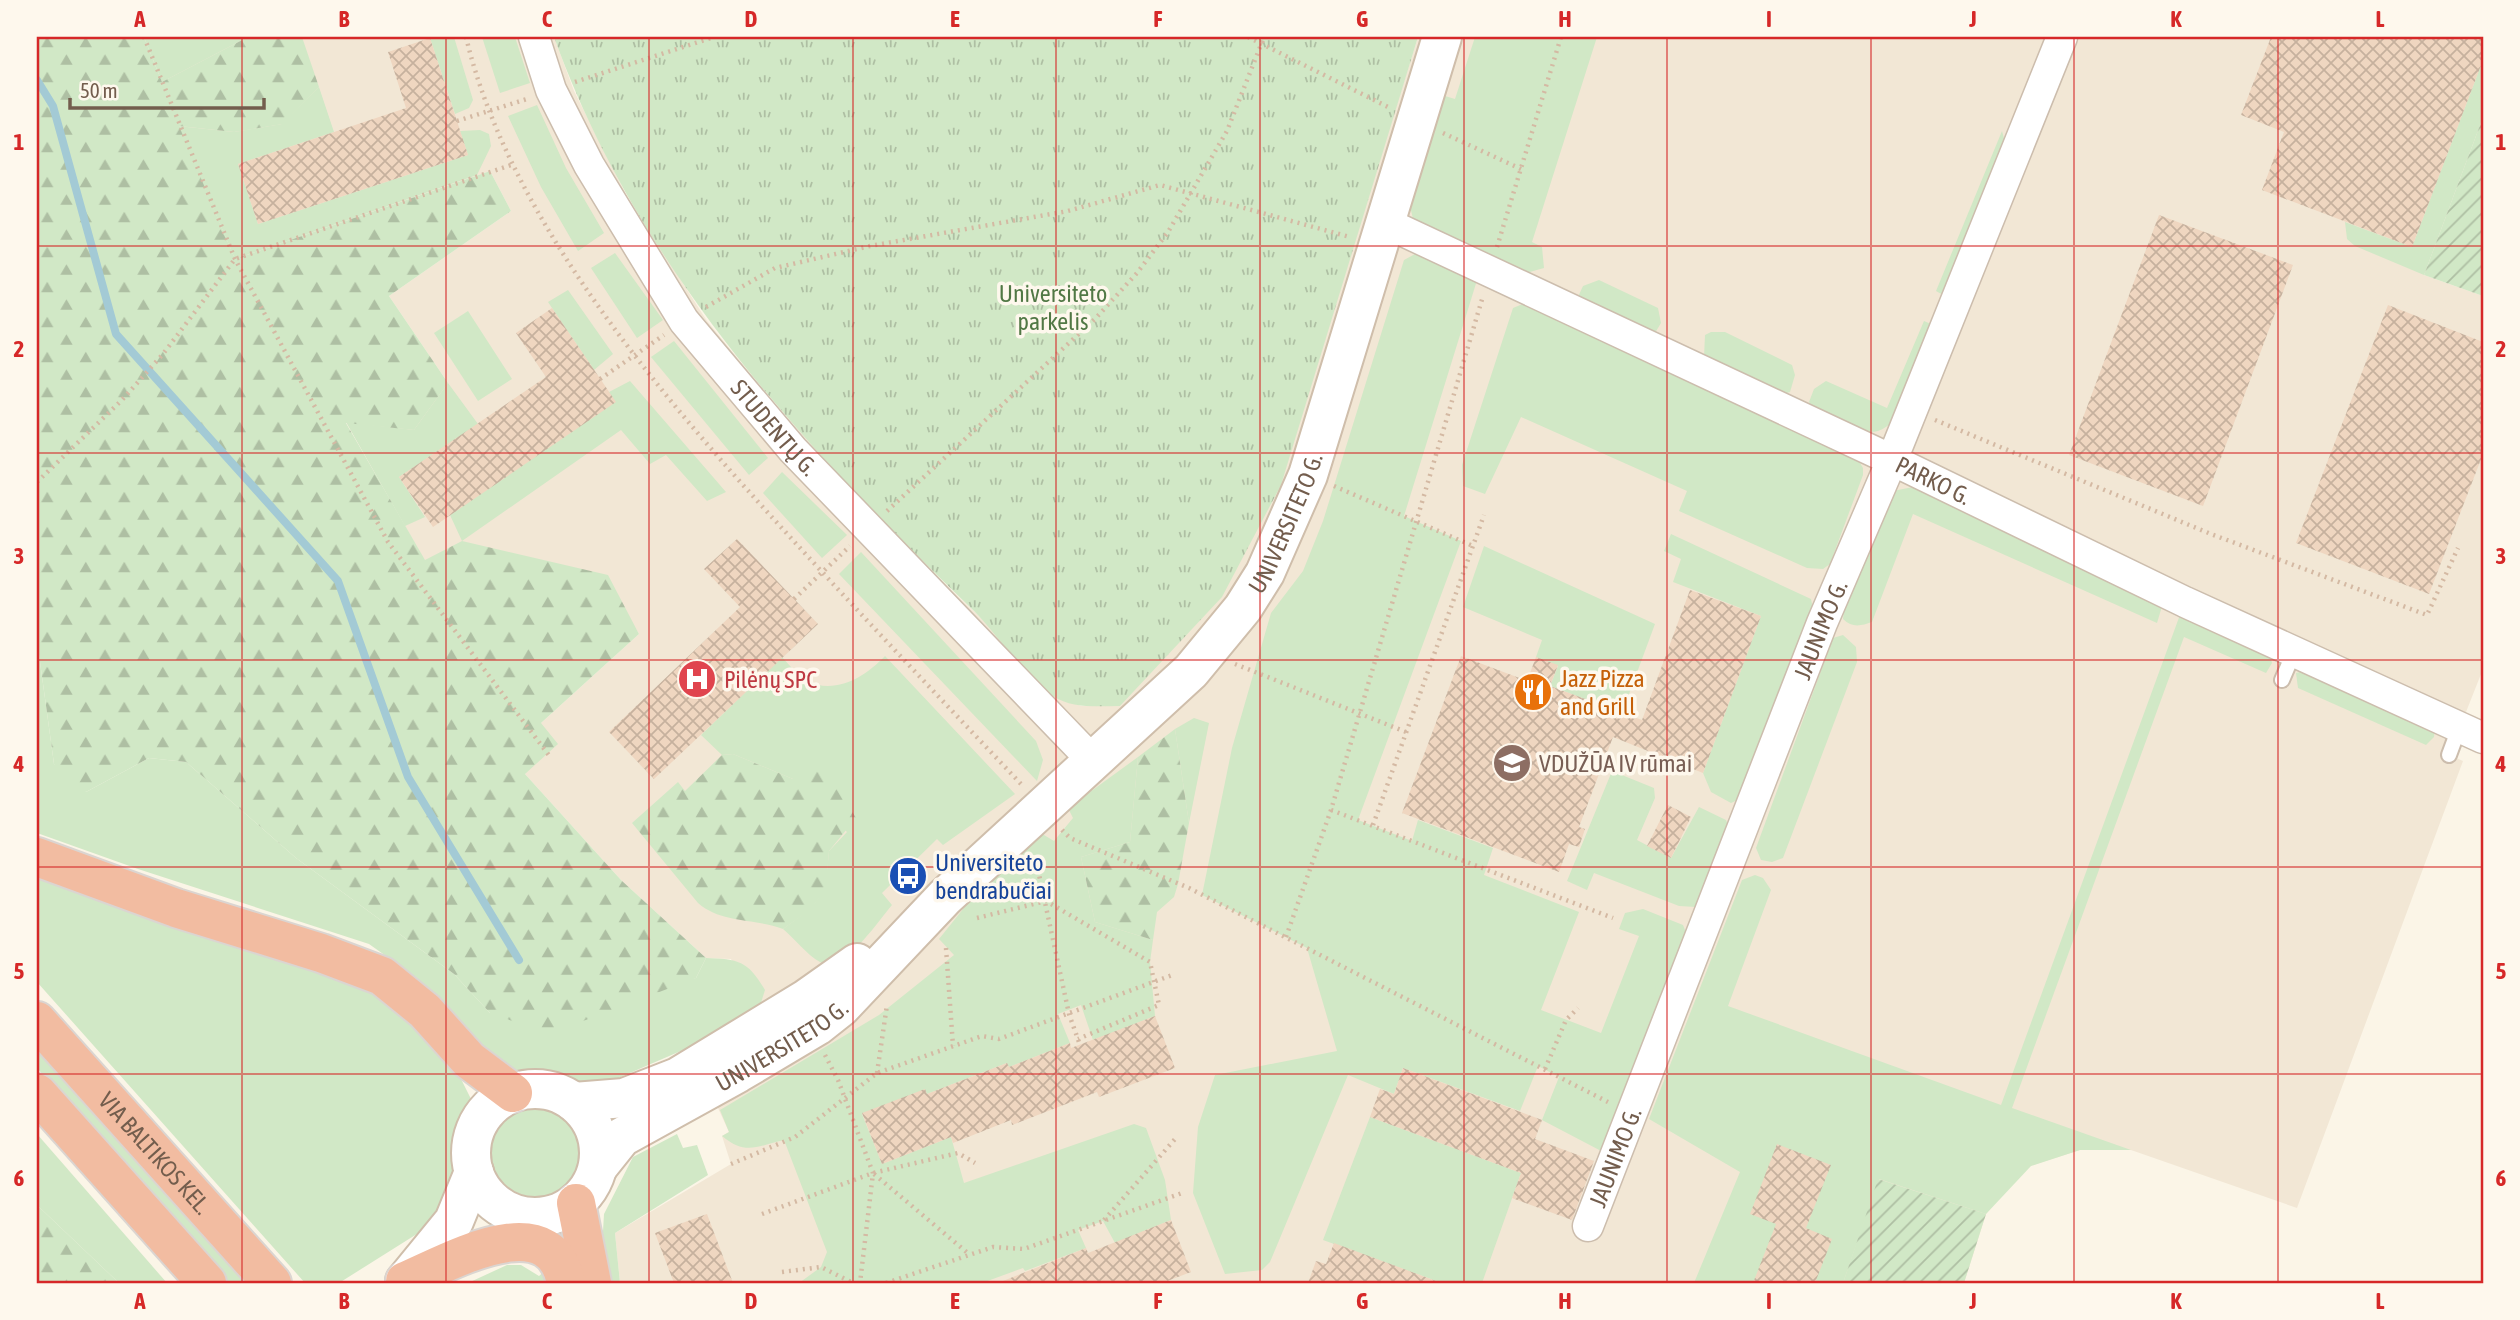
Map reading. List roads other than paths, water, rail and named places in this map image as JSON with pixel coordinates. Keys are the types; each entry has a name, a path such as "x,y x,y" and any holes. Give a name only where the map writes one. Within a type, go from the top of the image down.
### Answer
{"highway":[{"path":"37,857 176,908 321,953 382,976 425,1011 487,1076 513,1093"},
{"name":"VIA BALTIKOS KEL.","path":"37,1021 272,1283"},
{"name":"VIA BALTIKOS KEL.","path":"37,1093 207,1283"},
{"path":"576,1202 592,1283"},
{"path":"403,1282 484,1247 520,1241 550,1252 564,1273 566,1283"}],"main road":[{"name":"UNIVERSITETO G.","path":"598,1167 622,1137 810,1030 865,984 945,897 1191,671 1237,617 1265,573 1308,475 1442,37"},
{"name":"UNIVERSITETO G.","path":"574,1102 624,1098 677,1077 826,986 945,897"},
{"path":"403,1282 495,1221 517,1215 538,1217 558,1213 576,1202 590,1187 598,1167 596,1131 587,1115 574,1102 545,1089 513,1093 496,1102 483,1116 475,1133 471,1152 474,1172 491,1198 517,1215"},
{"path":"403,1282 454,1221 474,1172"}],"street":[{"name":"STUDENTŲ G.","path":"534,37 551,90 622,223 684,321 793,450 1093,761"},
{"name":"JAUNIMO G.","path":"1588,1226 1822,623 1892,460 2062,37"},
{"name":"PARKO G.","path":"1381,233 1490,272 1892,460 2294,652 2464,741"}],"lane":[{"path":"2282,680 2294,652"}],"waterway":[{"path":"37,80 53,106 116,334 338,581 408,777 519,960"}],"place":[{"name":"Pilėnų SPC","path":"697,679"},
{"name":"Jazz Pizza and Grill","path":"1533,692"},
{"name":"VDUŽŪA IV rūmai","path":"1512,763"},
{"name":"Universiteto bendrabučiai","path":"908,876"}],"park label":[{"name":"Universiteto parkelis","path":"1053,307"}]}
